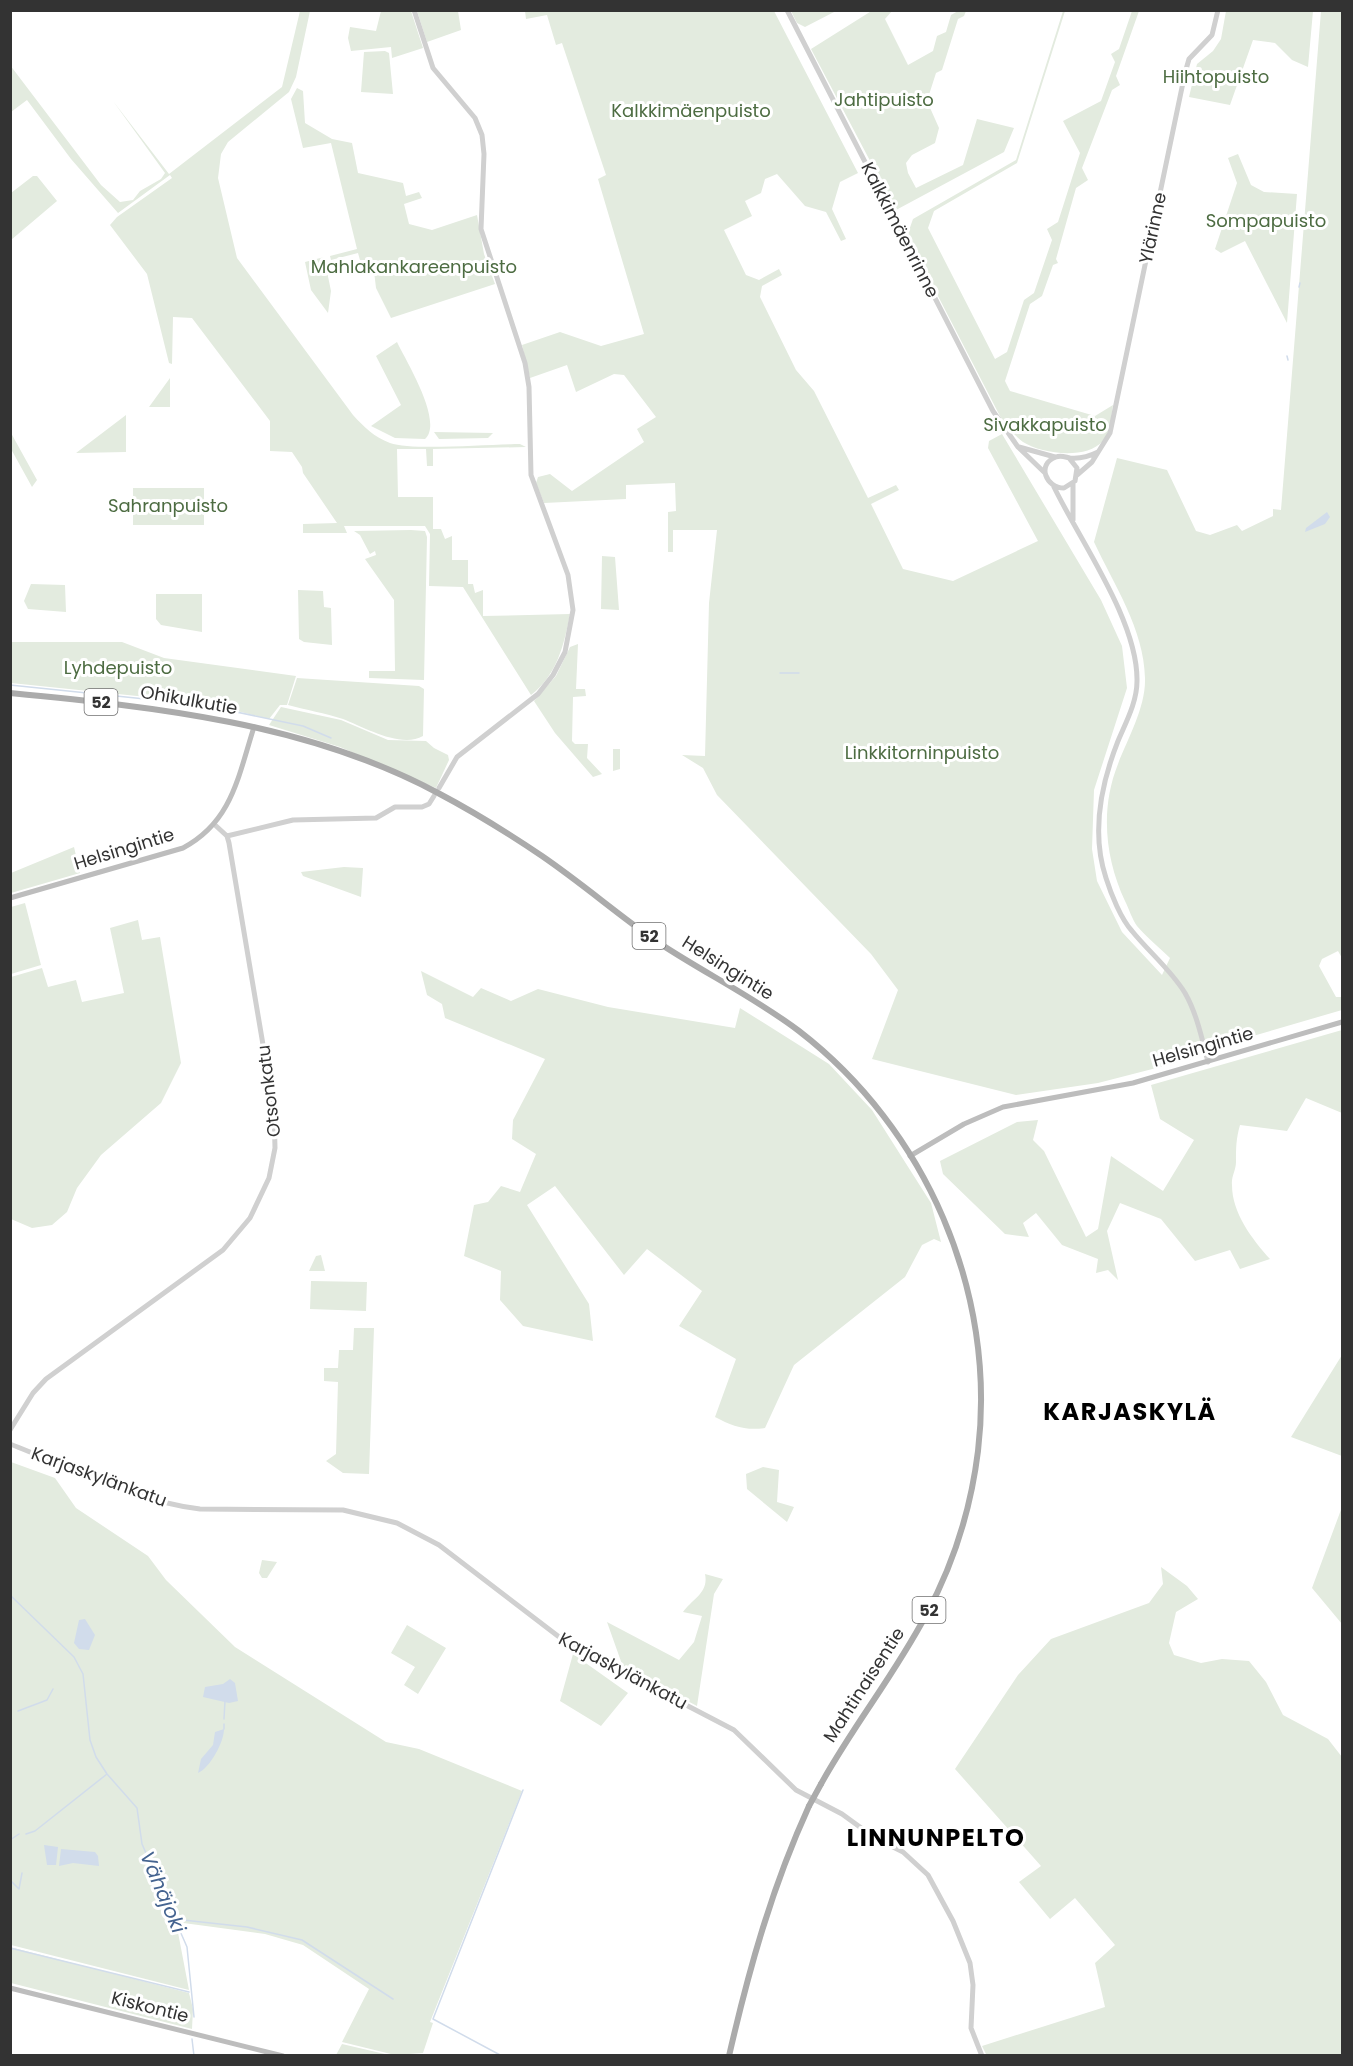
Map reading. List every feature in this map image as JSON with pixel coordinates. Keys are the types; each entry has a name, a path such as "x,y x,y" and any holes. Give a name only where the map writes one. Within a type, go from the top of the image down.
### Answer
{"main road":[{"name":"Ohikulkutie","path":"10,693 160,708 254,728"},
{"name":"Helsingintie","path":"10,898 183,848 198,840 214,825 230,801 254,728 316,744 421,783 506,832 653,939 751,998 810,1040 863,1092 910,1156 963,1124 1003,1107 1109,1089 1342,1022"},
{"name":"Mahtinaisentie","path":"729,2055 762,1925 781,1870 821,1784 847,1739 915,1634 945,1577 970,1496 981,1413 977,1340 964,1276 941,1214 910,1156"},
{"name":"Kiskontie","path":"10,1988 283,2055"}],"street":[{"path":"414,10 432,68 476,118 482,135 484,154 481,229 525,363 529,387 531,475 566,568 573,604 568,641 553,675 538,694 457,757 439,788"},
{"name":"Kalkkimäenrinne","path":"787,10 993,411 1018,447 1045,473"},
{"name":"Ylärinne","path":"1077,475 1108,441 1187,64 1212,35 1218,10"},
{"path":"1018,447 1055,457 1069,458 1080,458 1100,452"},
{"path":"1055,457 1048,464 1045,473 1047,480 1054,487 1120,613 1135,652 1137,678 1135,700 1109,764 1099,807 1100,847 1106,879 1130,929 1185,993 1196,1018 1208,1062"},
{"path":"1069,458 1076,465 1077,475 1072,484 1073,522"},
{"path":"1054,487 1064,488 1072,484"},
{"path":"214,825 227,836 293,820 376,818 395,807 422,807 429,804 434,796"},
{"name":"Otsonkatu","path":"10,1430 33,1393 46,1379 229,1244 250,1218 267,1184 275,1148 274,1110 238,883 227,836"},
{"name":"Karjaskylänkatu","path":"10,1444 133,1492 177,1506 200,1509 338,1509 397,1523 439,1545 567,1643 734,1730 796,1790 842,1814 875,1838 903,1852 928,1875 949,1913 970,1963 973,1985 971,2028 981,2055"}],"green space":[{"name":"Jahtipuisto","path":"873,10 892,11 885,19 908,65 933,51 937,36 946,32 951,15 958,11 966,11 964,16 958,19 942,70 936,73 927,101 939,128 935,143 912,155 906,163 908,173 916,188 963,165 977,119 1014,128 1004,152 896,210 811,49"},
{"path":"300,11 310,11 296,77 289,92 228,142 221,154 218,178 237,258 353,415 374,435 390,443 416,447 520,444 526,447 433,449 433,466 427,466 426,449 397,449 398,497 433,497 433,529 441,529 445,539 452,536 452,560 468,560 468,584 473,584 475,593 483,590 483,616 570,614 558,659 547,678 531,695 463,587 429,586 430,534 425,526 344,526 347,533 303,533 303,524 337,523 303,473 302,467 292,452 270,451 270,421 192,318 173,317 172,364 169,363 147,274 110,225 117,217 172,178 170,175 118,213 71,159 27,100 11,112 10,65 101,185 120,202 133,200 140,191 161,179 165,173 113,101 169,174 282,87"},
{"path":"381,11 411,11 423,48 392,58 391,47 351,51 348,38 350,27 376,31"},
{"path":"417,11 458,11 461,30 427,42"},
{"path":"525,11 774,11 858,173 840,182 832,209 846,239 841,241 826,212 805,206 777,174 765,179 761,193 745,201 752,216 724,230 746,275 759,280 779,269 782,275 762,286 760,297 796,370 814,391 868,498 896,485 899,490 871,504 903,569 953,581 1038,541 988,448 989,441 1002,434 1101,600 1122,646 1127,688 1094,790 1092,849 1097,881 1122,932 1162,975 1170,958 1135,923 1118,885 1109,851 1107,816 1112,781 1140,711 1145,678 1134,625 1094,542 1117,458 1167,470 1196,531 1210,535 1237,525 1242,531 1273,516 1273,509 1281,510 1321,11 1342,11 1342,958 1338,951 1322,959 1319,966 1336,997 1342,997 1342,1010 1198,1052 1199,1057 1098,1083 1016,1095 872,1059 898,990 871,954 717,795 703,768 682,755 705,756 709,603 717,530 673,530 673,552 668,552 668,512 676,511 675,483 626,485 626,499 544,503 536,483 538,477 550,474 572,491 644,442 637,429 656,417 624,375 614,374 576,392 567,365 530,378 522,345 560,332 601,346 644,334 598,179 606,175 562,43 556,45 547,15 526,19"},
{"path":"791,11 836,11 805,27 797,23"},
{"name":"Sivakkapuisto","path":"1063,11 1065,11 1017,163 934,211 928,228 995,359 1007,352 1024,300 1034,293 1052,240 1047,229 1058,222 1080,153 1063,121 1101,101 1115,62 1111,54 1119,49 1132,11 1139,11 1116,76 1120,85 1112,90 1082,168 1088,180 1076,188 1056,259 1058,263 1053,265 1042,296 1030,304 1005,381 1010,391 1095,416 1113,405 1109,429 1103,441 1086,451 1075,453 1052,452 1031,446 1023,442 1003,422 907,236 913,219 1016,160"},
{"name":"Hiihtopuisto","path":"1226,11 1313,11 1308,67 1292,60 1275,43 1253,40 1230,105 1189,97 1197,64 1213,51 1221,39"},
{"path":"385,51 389,53 393,94 361,92 364,52"},
{"name":"Mahlakankareenpuisto","path":"297,88 303,91 305,123 332,139 352,143 358,173 403,183 406,196 419,192 422,198 404,204 409,224 432,230 477,215 484,254 495,284 391,318 376,288 374,271 363,271 358,253 331,260 330,256 357,249 331,143 303,148 291,99"},
{"name":"Sompapuisto","path":"1238,154 1251,185 1264,192 1297,194 1287,323 1245,241 1221,253 1215,249 1237,183 1228,158"},
{"path":"33,176 37,176 57,201 11,240 11,193"},
{"path":"324,257 331,291 328,313 311,290 305,262"},
{"path":"397,342 422,391 427,406 430,431 425,439 395,438 371,426 401,405 376,356"},
{"path":"170,378 170,407 149,407"},
{"path":"126,415 126,452 76,453"},
{"path":"434,432 493,433 488,438 439,439"},
{"path":"11,433 37,480 32,487 11,449"},
{"name":"Sahranpuisto","path":"133,488 204,488 204,525 133,525"},
{"path":"354,531 425,531 427,537 424,680 369,678 369,671 395,671 394,600 365,559 376,555 375,551 370,554 360,535"},
{"path":"602,556 615,557 619,610 601,609"},
{"path":"31,584 65,585 66,612 28,609 24,601"},
{"path":"298,590 323,591 324,607 331,608 332,645 304,642 299,639"},
{"path":"156,594 202,594 202,632 161,625 156,619"},
{"name":"Lyhdepuisto","path":"11,642 122,642 164,658 296,676 287,705 280,705 269,719 205,703 11,683"},
{"path":"578,644 576,689 585,689 586,696 573,697 572,741 575,744 588,744 587,758 602,774 593,777 555,733 534,701 556,676 570,647"},
{"path":"297,678 419,686 424,689 423,736 404,740 394,738 343,719 288,705"},
{"path":"281,707 341,720 388,740 426,741 448,755 449,760 436,788 340,747 269,725"},
{"path":"613,749 620,749 620,769 613,771"},
{"path":"74,847 80,873 11,893 11,873"},
{"path":"344,867 363,868 361,897 303,876 301,872"},
{"path":"25,903 41,965 11,974 11,907"},
{"path":"138,920 142,940 160,937 181,1063 161,1103 101,1155 77,1188 67,1212 52,1225 32,1228 11,1219 11,977 42,968 48,987 76,980 82,1002 124,993 110,928"},
{"path":"421,971 473,997 481,988 511,1001 538,989 608,1007 735,1028 740,1008 829,1064 872,1110 931,1203 941,1242 934,1239 922,1245 905,1277 794,1365 765,1428 739,1427 715,1417 736,1359 679,1326 702,1291 647,1249 624,1275 555,1186 527,1205 589,1304 593,1341 523,1326 500,1300 501,1271 464,1256 474,1205 488,1202 501,1186 520,1192 536,1154 512,1139 513,1120 545,1059 445,1018 442,1004 427,995"},
{"path":"1342,1030 1342,1113 1306,1098 1287,1131 1240,1125 1232,1182 1235,1206 1244,1225 1270,1259 1240,1269 1230,1250 1195,1261 1161,1219 1120,1203 1107,1231 1118,1280 1108,1270 1096,1273 1098,1259 1062,1245 1036,1213 1023,1223 1029,1237 1005,1234 943,1174 940,1161 1017,1122 1038,1120 1033,1140 1044,1151 1086,1237 1098,1229 1111,1156 1163,1191 1194,1140 1160,1119 1151,1085"},
{"path":"321,1255 325,1271 309,1271 316,1256"},
{"path":"311,1281 367,1282 366,1311 310,1309"},
{"path":"354,1328 374,1328 369,1474 343,1473 326,1461 336,1454 338,1382 324,1381 324,1368 338,1368 339,1350 353,1350"},
{"path":"1342,1355 1342,1456 1291,1437"},
{"path":"11,1462 55,1478 76,1508 148,1556 166,1580 235,1647 386,1742 419,1749 522,1791 430,2022 433,2023 423,2053 395,2055 342,2042 369,1989 303,1945 265,1934 176,1922 189,1990 11,1945"},
{"path":"763,1467 779,1470 777,1502 794,1507 787,1522 747,1489 746,1474"},
{"path":"1342,1507 1342,1624 1312,1588"},
{"path":"262,1560 277,1562 267,1578 262,1578 259,1573"},
{"path":"1161,1567 1187,1586 1198,1599 1176,1612 1169,1643 1174,1655 1201,1663 1222,1659 1249,1661 1266,1682 1283,1715 1328,1739 1342,1757 1342,2055 987,2056 982,2046 1105,2007 1095,1963 1115,1945 1075,1898 1050,1919 1019,1882 1041,1866 955,1769 1018,1675 1051,1639 1149,1603 1163,1584"},
{"path":"705,1574 723,1579 714,1594 697,1706 623,1667 607,1622 679,1660 694,1642 702,1616 683,1612 705,1586"},
{"path":"407,1625 446,1648 418,1694 404,1685 415,1667 391,1653"},
{"path":"573,1654 628,1693 601,1726 560,1701"},
{"path":"10,1947 189,1993 193,2009 192,2029 11,1983"},
{"path":"342,2044 389,2055 336,2055"}],"water":[{"path":"1327,512 1330,517 1325,524 1305,532 1306,528"},
{"path":"85,1619 95,1635 89,1650 79,1649 74,1643 79,1620"},
{"path":"230,1679 235,1683 238,1701 229,1703 203,1697 205,1687 223,1684"},
{"path":"224,1729 216,1754 198,1773 201,1759 213,1745 215,1732"},
{"path":"44,1845 58,1847 56,1865 47,1865"},
{"path":"61,1849 95,1852 99,1866 73,1863 59,1866"}],"waterway":[{"path":"1299,287 1300,283"},
{"path":"1287,356 1288,360"},
{"path":"780,673 799,673"},
{"path":"10,685 203,705 303,726 331,738"},
{"name":"Vähäjoki","path":"10,1595 74,1657 83,1674 90,1740 96,1757 107,1774 137,1808 142,1844 187,1947 194,2017"},
{"path":"18,1711 47,1700 53,1689"},
{"path":"224,1719 225,1701"},
{"path":"224,1724 224,1729"},
{"path":"26,1834 35,1831 107,1774"},
{"path":"502,2056 433,2019 523,1790"},
{"path":"10,1840 19,1834"},
{"path":"10,1880 19,1889 22,1873"},
{"path":"174,1919 247,1927 302,1940 393,1999"},
{"path":"10,1948 189,1992"},
{"name":"Vähäjoki","path":"192,2039 194,2056"}],"district":[{"name":"KARJASKYLÄ","path":"1130,1412"},
{"name":"LINNUNPELTO","path":"936,1838"}],"park label":[{"name":"Kalkkimäenpuisto","path":"691,111"},
{"name":"Linkkitorninpuisto","path":"922,753"}]}
